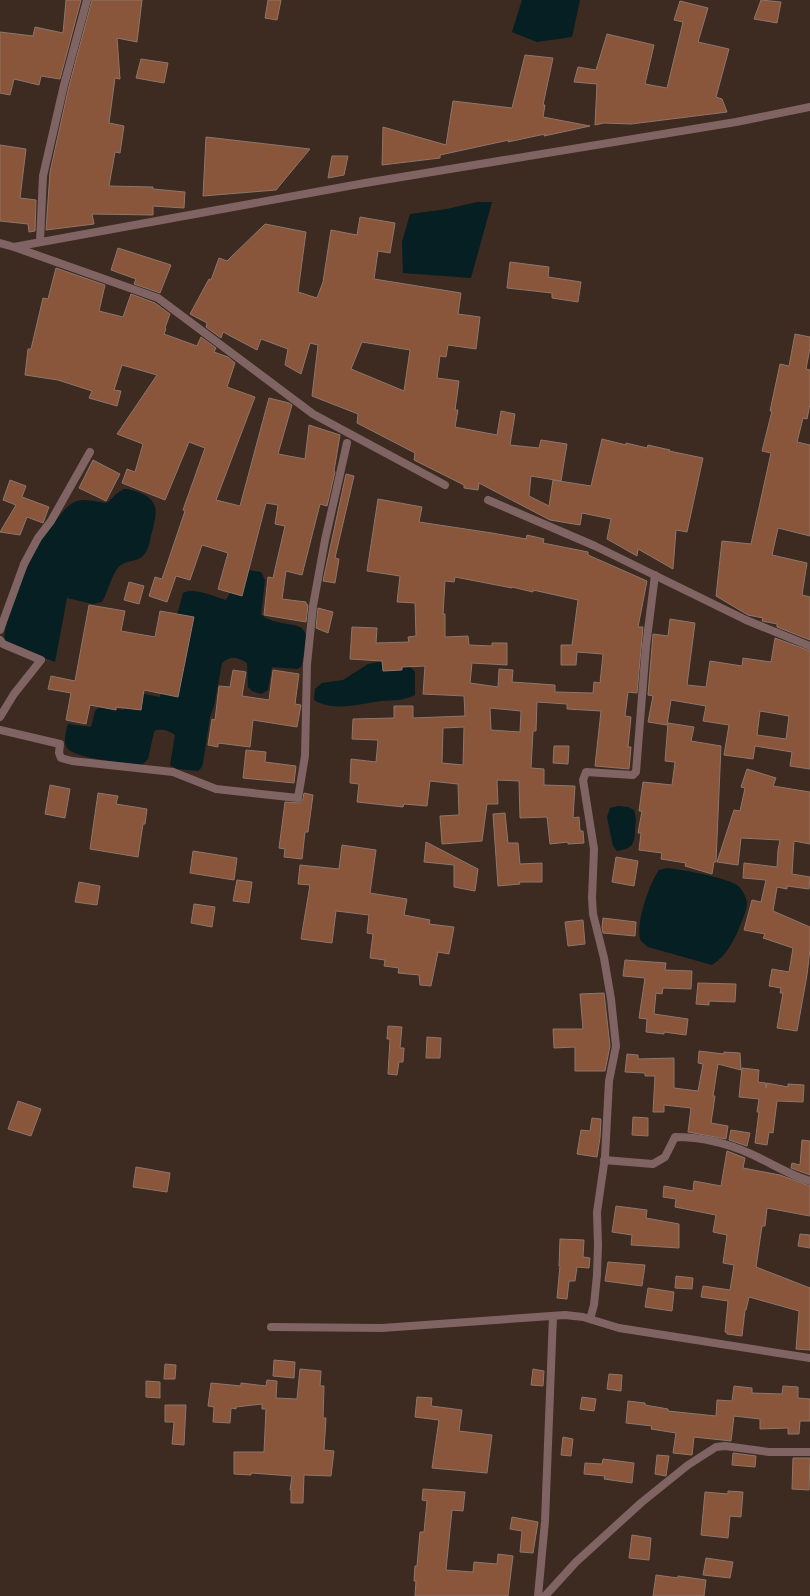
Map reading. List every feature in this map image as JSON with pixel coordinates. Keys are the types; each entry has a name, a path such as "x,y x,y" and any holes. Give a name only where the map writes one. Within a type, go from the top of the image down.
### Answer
{"street":[{"path":"40,241 43,176 64,85 87,0"},
{"path":"14,247 40,241 365,183 736,122 810,107"},
{"path":"0,243 158,298 313,414 445,485"},
{"path":"0,730 60,744 59,753 62,758 72,761 173,772 216,789 298,798 305,756 307,664 312,606 324,540 347,443"},
{"path":"0,630 24,564 38,538 51,521 90,452"},
{"path":"488,500 595,546 746,620 810,646"},
{"path":"590,1320 594,1305 598,1245 597,1212 604,1160 609,1081 616,1046 612,1004 604,958 593,914 592,898 594,849 583,780 586,772 633,774 636,772 646,646 655,575"},
{"path":"0,640 3,644 41,660 14,694 0,717"},
{"path":"604,1160 654,1164 665,1157 674,1137 693,1137 717,1142 750,1154 800,1178 810,1181"},
{"path":"271,1327 382,1328 565,1315 583,1317 619,1328 810,1358"},
{"path":"538,1596 545,1520 553,1316"},
{"path":"545,1596 576,1562 636,1507 688,1465 716,1447 726,1446 769,1452 810,1452"}],"water":[{"path":"522,0 580,0 572,37 537,42 512,32"},
{"path":"477,202 492,202 471,278 403,273 402,242 410,214 447,209"},
{"path":"124,489 141,493 152,500 156,510 155,520 146,553 138,559 123,564 117,569 102,602 93,604 67,598 55,662 5,642 7,623 22,580 37,547 48,530 71,504 79,500 107,503 116,494"},
{"path":"248,570 261,572 265,580 261,615 271,620 298,626 304,630 306,637 306,649 301,667 297,669 272,667 268,690 261,694 252,691 248,687 247,663 240,659 231,658 222,663 214,706 210,717 203,763 198,771 177,769 170,765 175,735 164,730 156,730 154,732 148,759 142,765 91,758 72,752 67,748 65,739 68,724 91,727 95,711 98,708 104,707 124,710 127,691 160,697 174,627 183,593 193,591 226,600 231,591"},
{"path":"384,661 407,663 415,672 415,695 402,699 347,706 330,706 321,704 314,700 315,689 322,683 343,680 368,664"},
{"path":"618,806 628,807 634,810 636,821 632,845 626,849 617,851 613,846 607,817 610,808"},
{"path":"668,868 723,879 737,885 745,895 747,903 746,909 735,937 725,953 712,965 648,947 641,941 639,934 641,916 651,884 659,870"}],"building":[{"path":"66,0 81,0 60,79 41,76 39,85 14,79 10,95 0,93 0,32 33,36 35,27 63,33"},
{"path":"92,0 142,0 137,42 117,38 120,79 115,78 109,123 124,126 120,153 115,152 109,186 153,187 153,189 185,192 184,208 153,206 153,215 92,214 94,224 46,230 50,172 69,86"},
{"path":"268,0 281,0 277,20 265,18"},
{"path":"761,0 781,2 777,23 754,19"},
{"path":"680,1 708,8 698,42 729,49 716,97 722,99 727,112 631,124 604,123 595,125 597,84 574,82 578,67 596,70 607,34 654,45 645,84 667,88 683,22 674,20"},
{"path":"525,55 553,58 543,105 545,105 543,117 590,126 508,142 509,140 440,155 440,158 382,165 383,127 446,145 453,101 512,108"},
{"path":"141,59 168,63 164,83 136,78"},
{"path":"206,137 310,149 276,190 203,196"},
{"path":"0,145 26,149 20,198 36,200 35,231 29,232 28,224 0,221"},
{"path":"332,156 348,156 344,175 328,178"},
{"path":"360,217 395,223 390,253 378,251 374,279 461,293 458,314 480,317 476,349 448,345 446,357 440,356 437,378 459,381 455,410 458,410 455,427 497,435 501,411 515,414 510,445 539,448 541,440 567,444 561,481 531,476 529,496 549,506 553,480 591,486 602,439 647,448 648,445 703,458 687,532 676,530 673,569 638,549 637,556 607,539 611,519 582,513 580,525 550,520 479,483 478,490 464,488 464,485 414,460 415,453 357,423 358,414 312,396 318,345 310,343 301,374 285,365 288,349 261,339 257,350 223,332 221,338 206,327 207,323 190,314 209,279 211,280 219,258 227,261 265,224 306,232 298,292 317,298 323,282 331,230 357,235","holes":["362,342 410,350 404,391 351,369"]},
{"path":"118,248 171,265 160,293 134,284 136,279 111,270"},
{"path":"510,262 549,267 548,277 581,282 578,302 552,298 552,293 507,288"},
{"path":"56,268 105,285 99,311 123,317 131,294 155,303 170,314 164,334 197,346 201,337 216,348 214,352 228,357 235,363 227,387 255,397 216,500 240,506 269,398 292,405 278,454 305,459 309,425 340,435 335,472 327,506 320,504 302,575 286,571 282,599 306,602 308,605 306,622 264,615 268,577 273,578 285,526 275,524 278,505 266,503 242,596 218,589 228,553 202,545 190,580 176,576 167,602 149,596 155,577 162,579 185,511 183,510 205,448 189,442 165,500 122,483 127,469 135,472 143,444 117,434 157,375 122,365 114,390 121,391 117,406 89,398 92,391 58,380 25,375 28,349 31,349 43,298 48,299"},
{"path":"795,334 810,337 810,348 806,369 810,370 810,404 807,419 803,418 797,442 810,445 810,536 778,528 772,555 807,563 802,595 810,597 810,640 777,627 777,624 762,621 763,618 748,615 716,596 722,541 751,544 771,453 762,451 772,411 770,411 780,364 789,366"},
{"path":"93,460 120,474 106,501 79,488"},
{"path":"346,474 354,476 335,558 339,559 335,583 323,581"},
{"path":"10,480 26,486 22,497 49,507 43,523 27,517 20,535 0,532 16,505 3,500"},
{"path":"378,499 422,507 419,522 526,539 527,535 544,539 543,543 588,552 588,555 647,581 638,627 643,627 637,693 628,692 625,716 631,717 628,747 631,747 629,769 595,766 601,711 567,709 567,704 537,702 536,731 533,731 531,768 544,769 544,785 575,786 573,818 579,817 580,831 583,831 584,843 568,844 568,842 550,844 547,817 520,818 519,781 497,780 498,804 487,804 482,841 442,844 440,816 459,815 458,784 430,781 427,806 404,804 403,807 357,802 359,784 350,783 351,759 376,762 378,740 352,739 353,719 394,718 394,706 413,706 413,718 465,716 464,696 423,694 425,666 402,667 402,670 383,671 382,661 350,659 352,627 377,628 376,643 409,642 408,637 416,636 415,603 397,602 400,576 367,571","holes":["455,577 533,592 533,590 578,600 572,645 561,645 561,665 576,665 577,652 603,654 600,683 594,682 593,693 555,692 555,685 512,682 513,670 499,669 498,687 470,683 472,663 507,665 507,643 492,643 492,646 469,645 468,636 445,637 445,614 443,614 445,581 454,582","490,708 521,711 520,732 491,730","464,727 463,765 442,763 443,728"]},
{"path":"129,582 144,586 139,604 124,600"},
{"path":"89,605 125,611 121,631 155,637 160,611 194,617 178,697 144,690 141,710 116,707 116,710 90,705 86,724 66,720 71,693 48,689 51,676 75,681"},
{"path":"318,608 333,612 328,633 316,628"},
{"path":"670,619 695,623 687,685 706,687 710,661 742,666 743,658 771,662 775,638 810,651 810,769 790,766 792,752 755,746 753,759 724,755 729,725 703,721 706,706 671,700 667,725 648,722 653,696 648,695 653,634 668,636","holes":["760,711 789,716 786,739 757,735"]},
{"path":"233,670 246,672 242,696 269,700 273,670 299,674 295,704 301,705 297,727 253,720 250,747 218,743 218,747 208,745 212,719 215,720 219,686 230,687"},
{"path":"668,723 694,727 691,741 721,746 716,862 714,862 712,874 685,866 686,863 661,859 662,853 639,850 641,833 638,833 642,811 639,811 643,782 672,785 675,762 665,761"},
{"path":"554,746 569,746 568,764 553,763"},
{"path":"246,750 266,752 265,762 296,766 294,783 243,778"},
{"path":"747,769 776,778 773,786 810,792 810,844 794,841 792,874 810,877 809,889 787,886 787,889 777,887 773,911 810,927 810,949 807,975 797,1031 777,1028 783,993 780,993 781,988 769,986 772,969 789,972 793,948 763,938 765,934 744,930 752,900 761,902 766,880 743,878 744,863 777,867 780,840 741,838 738,865 717,862 734,810 740,811 745,788 741,787"},
{"path":"50,785 70,789 65,818 45,814"},
{"path":"98,793 118,796 116,804 147,809 138,857 90,849"},
{"path":"304,793 313,795 308,832 305,832 302,859 284,857 285,849 279,848 285,802 300,803 303,799"},
{"path":"505,813 508,843 518,843 520,864 542,863 542,882 519,882 520,884 498,886 493,814"},
{"path":"426,842 478,869 475,891 454,887 454,865 424,862"},
{"path":"342,845 376,850 370,893 407,899 404,915 430,920 429,924 454,927 449,954 438,952 431,986 420,985 419,975 398,973 399,968 384,966 385,960 370,958 373,934 367,933 369,915 336,911 332,943 301,939 310,885 298,884 300,865 339,869"},
{"path":"193,851 237,858 234,880 190,873"},
{"path":"616,857 638,861 634,886 612,882"},
{"path":"237,880 252,882 249,903 233,901"},
{"path":"79,882 100,886 97,905 75,902"},
{"path":"194,904 215,907 212,927 191,923"},
{"path":"603,918 636,922 635,936 603,933"},
{"path":"583,920 585,944 568,946 565,922"},
{"path":"625,960 666,963 665,970 692,971 691,989 663,988 662,994 656,993 654,1014 688,1019 686,1035 664,1032 664,1034 646,1032 647,1019 639,1018 645,978 623,976"},
{"path":"698,983 736,984 735,1002 709,1001 709,1005 696,1004"},
{"path":"604,993 610,1046 605,1071 575,1071 575,1047 554,1048 553,1029 583,1029 580,994"},
{"path":"388,1026 402,1027 400,1048 404,1048 403,1062 399,1062 397,1075 388,1074 390,1039 387,1039"},
{"path":"427,1037 441,1038 440,1058 426,1058"},
{"path":"699,1051 724,1054 724,1052 740,1053 741,1070 718,1064 711,1123 728,1126 726,1139 688,1132 691,1108 664,1105 664,1112 653,1112 655,1076 645,1076 645,1073 625,1072 627,1054 638,1055 638,1059 674,1058 674,1088 698,1091 703,1064 698,1063"},
{"path":"742,1068 759,1070 758,1082 766,1083 766,1088 767,1083 788,1087 788,1084 804,1085 803,1102 777,1101 773,1133 769,1132 767,1145 755,1143 759,1099 739,1097"},
{"path":"18,1101 41,1109 31,1136 8,1129"},
{"path":"633,1117 648,1118 648,1136 632,1135"},
{"path":"592,1118 601,1119 597,1157 577,1154 581,1130 590,1131"},
{"path":"731,1130 750,1133 747,1146 729,1140"},
{"path":"802,1140 810,1141 810,1175 791,1168 792,1163 800,1165"},
{"path":"727,1151 745,1158 743,1168 780,1175 810,1186 810,1216 767,1208 765,1226 762,1226 756,1267 810,1288 810,1350 796,1349 799,1311 749,1297 745,1310 742,1336 727,1334 727,1332 725,1332 728,1301 701,1297 703,1286 730,1290 734,1265 723,1263 727,1235 713,1232 716,1215 675,1207 676,1199 663,1197 664,1186 693,1191 694,1181 721,1186"},
{"path":"136,1167 170,1173 167,1192 133,1187"},
{"path":"616,1206 647,1210 646,1218 679,1224 679,1248 631,1245 632,1235 612,1232"},
{"path":"800,1234 810,1235 810,1248 798,1246"},
{"path":"560,1239 584,1240 583,1257 590,1258 589,1268 577,1267 575,1281 569,1281 567,1299 557,1298 560,1266"},
{"path":"608,1262 645,1265 642,1286 605,1281"},
{"path":"676,1276 693,1278 692,1289 675,1288"},
{"path":"648,1288 674,1292 672,1311 645,1307"},
{"path":"274,1360 295,1362 294,1378 273,1376"},
{"path":"165,1364 176,1365 175,1379 164,1379"},
{"path":"300,1369 321,1371 320,1386 324,1386 323,1418 326,1418 324,1450 334,1451 331,1476 304,1475 303,1503 291,1503 290,1490 292,1476 251,1473 251,1475 234,1474 234,1452 264,1452 266,1409 262,1409 262,1404 236,1407 236,1409 231,1408 230,1423 213,1422 214,1407 208,1406 211,1383 241,1386 241,1383 266,1386 267,1380 277,1381 276,1398 297,1399"},
{"path":"533,1369 544,1371 543,1386 531,1385"},
{"path":"609,1374 622,1375 621,1391 607,1389"},
{"path":"146,1381 160,1382 160,1398 146,1397"},
{"path":"734,1386 752,1388 752,1393 782,1394 783,1386 798,1387 798,1398 810,1399 810,1421 800,1421 799,1434 788,1434 788,1428 760,1429 760,1419 734,1416 731,1441 694,1437 692,1455 673,1453 676,1433 651,1429 652,1426 626,1423 628,1401 645,1403 645,1405 668,1409 668,1411 716,1416 717,1400 732,1401"},
{"path":"417,1397 432,1398 431,1406 462,1410 459,1431 492,1435 487,1473 432,1468 439,1420 415,1417"},
{"path":"582,1397 596,1399 594,1411 580,1409"},
{"path":"165,1405 186,1405 184,1445 172,1444 174,1422 165,1422"},
{"path":"563,1437 573,1439 571,1456 561,1455"},
{"path":"733,1453 756,1456 755,1467 732,1465"},
{"path":"657,1455 669,1456 666,1476 655,1474"},
{"path":"793,1458 810,1458 809,1490 792,1489"},
{"path":"603,1459 634,1463 632,1483 604,1479 605,1476 584,1474 585,1463 602,1464"},
{"path":"423,1489 465,1492 463,1511 452,1510 446,1570 473,1572 474,1562 497,1564 498,1554 513,1556 508,1596 415,1596 415,1566 417,1566 420,1532 424,1532 427,1501 422,1500"},
{"path":"728,1491 743,1492 741,1517 730,1516 728,1538 701,1535 705,1492 728,1494"},
{"path":"512,1517 538,1522 533,1553 520,1552 522,1531 510,1529"},
{"path":"632,1535 651,1538 649,1560 629,1558"},
{"path":"706,1558 733,1562 730,1578 703,1575"},
{"path":"656,1575 706,1580 704,1596 653,1596"}]}
